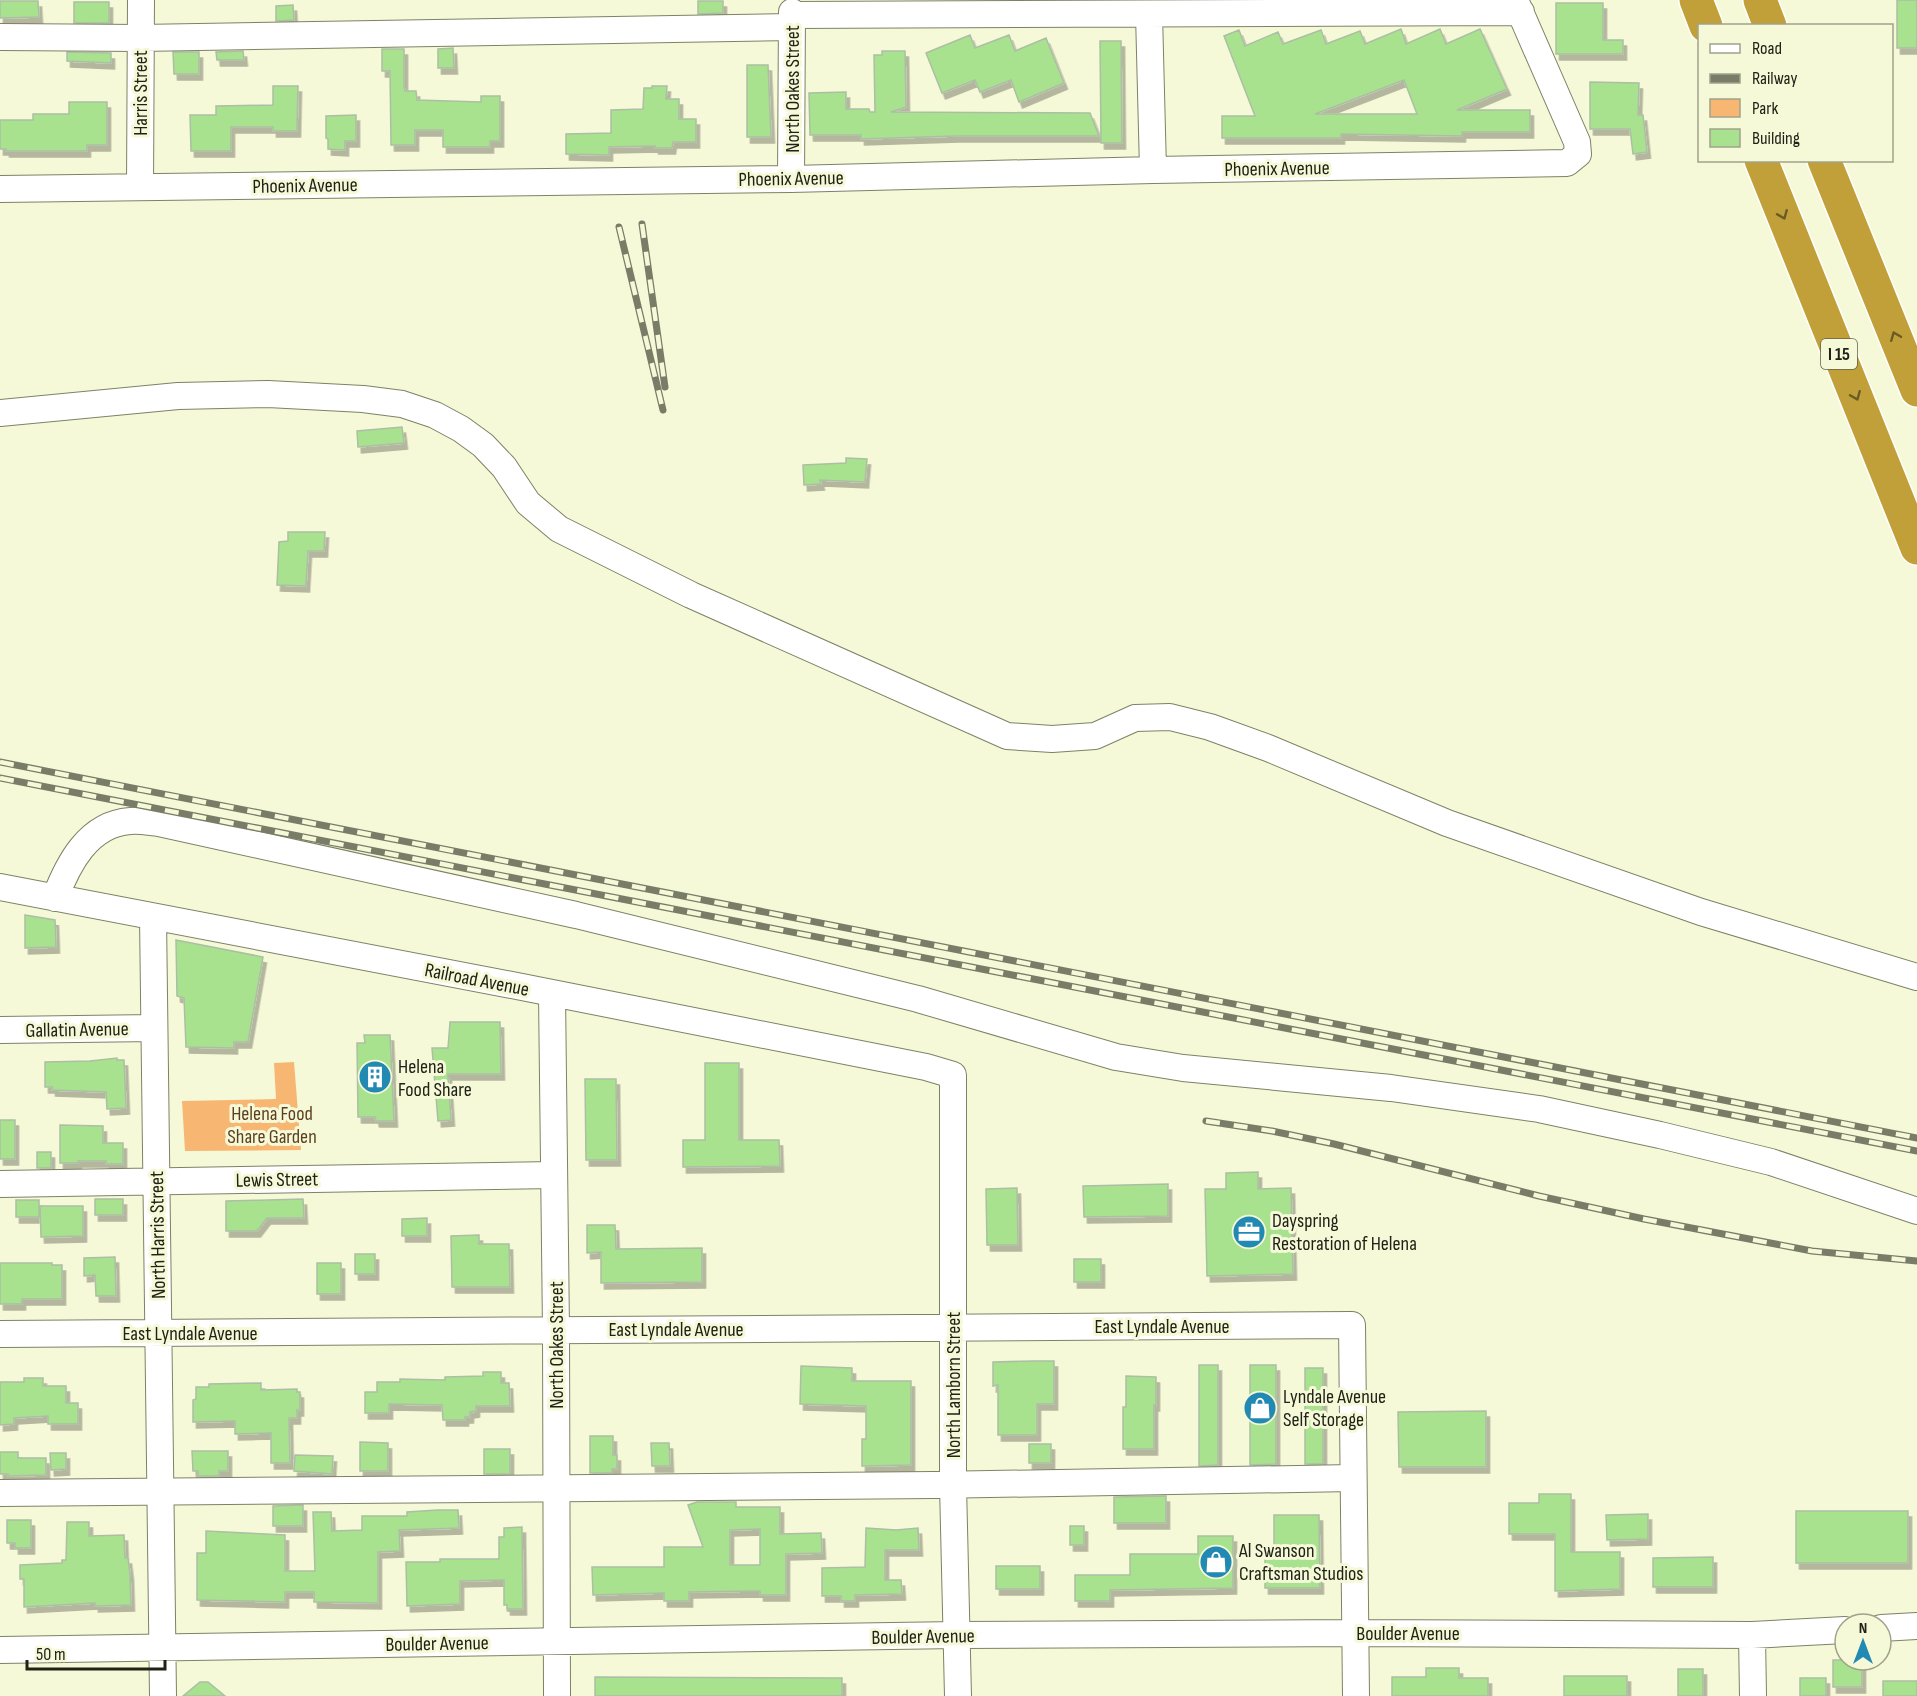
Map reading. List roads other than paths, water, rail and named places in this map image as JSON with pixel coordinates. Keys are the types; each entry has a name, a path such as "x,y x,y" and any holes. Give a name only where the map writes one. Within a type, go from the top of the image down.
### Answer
{"highway":[{"path":"1696,0 1705,24"},
{"name":"I 15","path":"1762,162 1917,548"},
{"path":"1825,162 1917,390"}],"street":[{"name":"Harris Street","path":"140,187 141,0"},
{"path":"0,37 140,38 792,14 1149,14 1518,6"},
{"name":"Phoenix Avenue","path":"0,189 791,179 1153,170 1567,164 1578,154 1577,142 1518,6"},
{"name":"North Oakes Street","path":"791,179 792,14"},
{"path":"1149,14 1153,170"},
{"path":"0,413 177,396 268,394 363,399 402,404 435,415 461,429 483,446 504,467 528,503 559,529 691,595 1007,736 1052,739 1095,736 1135,718 1170,717 1210,727 1278,752 1458,826 1701,912 1917,977"},
{"path":"55,898 74,856 102,829 129,821 159,823 576,915 896,993 1116,1057 1183,1068 1391,1088 1539,1109 1771,1162 1917,1211"},
{"name":"Railroad Avenue","path":"0,887 926,1067 953,1075"},
{"name":"North Harris Street","path":"153,917 163,1696"},
{"name":"North Oakes Street","path":"552,994 557,1696"},
{"name":"Gallatin Avenue","path":"0,1030 154,1028"},
{"name":"North Lamborn Street","path":"953,1075 953,1485 958,1696"},
{"name":"Lewis Street","path":"0,1184 554,1175"},
{"name":"East Lyndale Avenue","path":"0,1334 1352,1324 1353,1478"},
{"path":"0,1493 953,1485 1353,1478 1356,1696"},
{"path":"1893,1627 1917,1626"},
{"name":"Boulder Avenue","path":"0,1650 957,1635 1355,1633 1752,1635 1833,1631"},
{"path":"1752,1635 1753,1696"}],"railway":[{"path":"642,224 665,387"},
{"path":"619,227 663,410"},
{"path":"0,762 1917,1138"},
{"path":"0,778 1917,1151"},
{"path":"1206,1121 1272,1131 1334,1144 1539,1196 1644,1219 1812,1251 1917,1261"}],"place":[{"name":"Helena Food Share","path":"375,1077"},
{"name":"Dayspring Restoration of Helena","path":"1249,1232"},
{"name":"Lyndale Avenue Self Storage","path":"1260,1408"},
{"name":"Al Swanson Craftsman Studios","path":"1216,1562"}],"park label":[{"name":"Helena Food Share Garden","path":"272,1124"}]}
